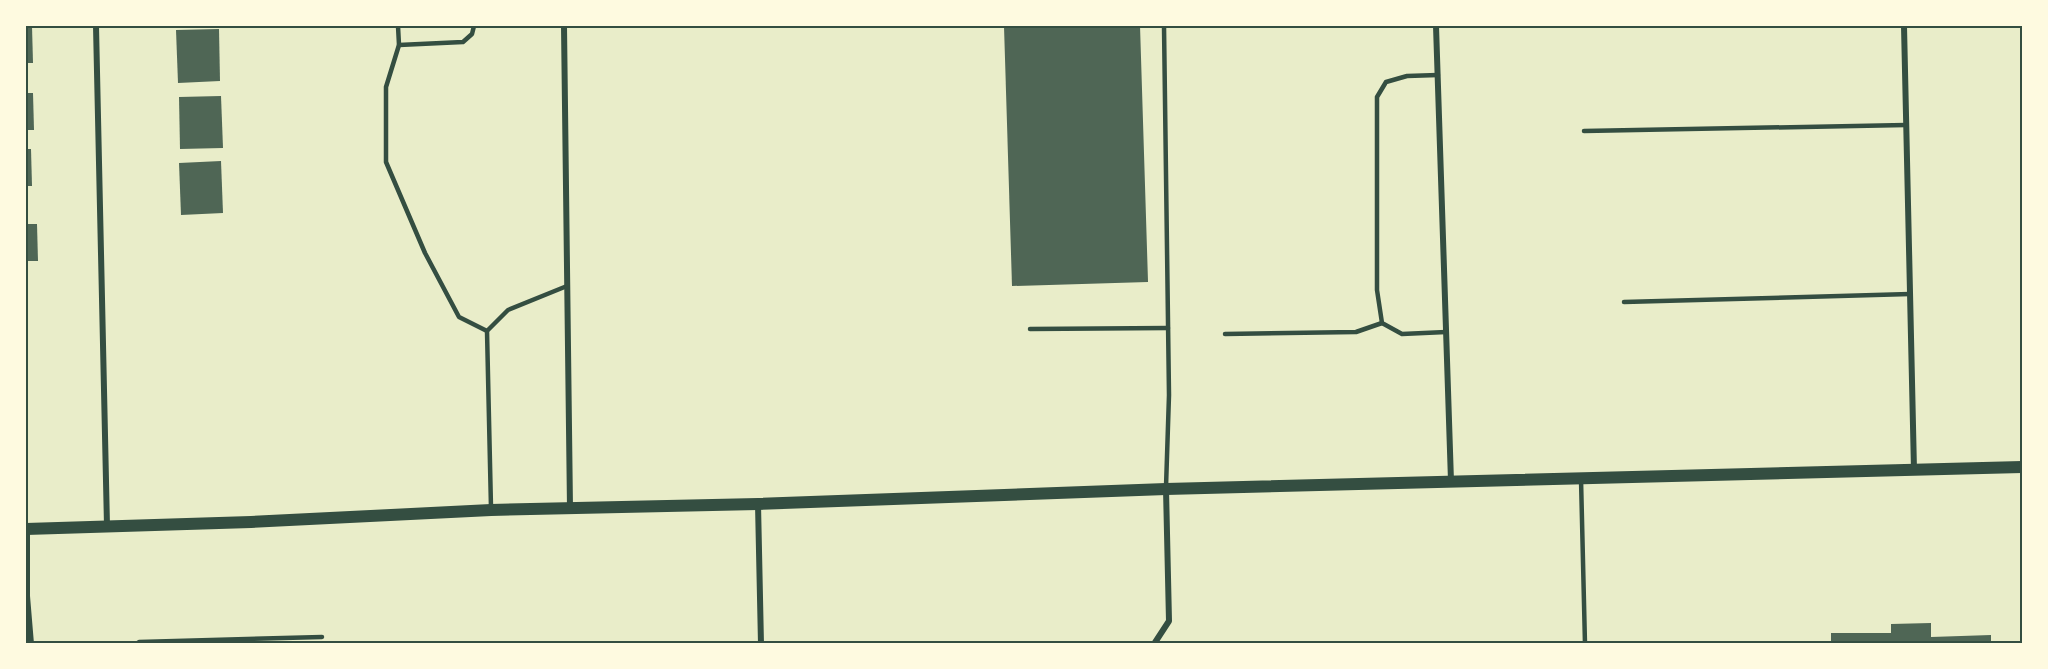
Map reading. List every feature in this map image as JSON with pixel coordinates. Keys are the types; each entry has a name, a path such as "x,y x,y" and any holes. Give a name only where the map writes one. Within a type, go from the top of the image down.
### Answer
{"main road":[{"path":"26,530 491,510 758,504 1166,489 2022,467"}],"street":[{"path":"96,26 107,527"},
{"path":"564,26 570,508"},
{"path":"1436,26 1451,482"},
{"path":"1904,26 1914,471"},
{"path":"1154,644 1169,621 1166,489"},
{"path":"758,504 762,644"},
{"path":"26,530 27,596 31,644"}],"lane":[{"path":"398,26 399,45 386,87 386,162 426,252 459,317 486,331"},
{"path":"399,45 463,42 472,34 474,26"},
{"path":"1164,26 1169,395 1166,489"},
{"path":"1382,323 1377,290 1377,97 1386,82 1407,76 1438,75"},
{"path":"1584,131 1906,125"},
{"path":"491,510 486,331 508,310 567,286"},
{"path":"1624,302 1910,294"},
{"path":"1225,334 1356,332 1382,323 1402,334 1446,332"},
{"path":"1030,329 1168,328"},
{"path":"1581,479 1585,644"},
{"path":"136,644 139,642 322,637"}],"building":[{"path":"26,26 32,26 33,63 26,63"},
{"path":"1004,26 1140,26 1148,282 1012,286"},
{"path":"219,29 220,81 178,83 176,30"},
{"path":"26,93 33,93 34,130 26,130"},
{"path":"221,96 223,148 180,149 179,97"},
{"path":"26,149 31,149 32,186 26,186"},
{"path":"221,161 223,213 181,215 179,163"},
{"path":"26,224 37,224 38,261 26,261"},
{"path":"1931,623 1931,637 1991,635 1991,644 1831,644 1831,633 1891,633 1891,624"}]}
